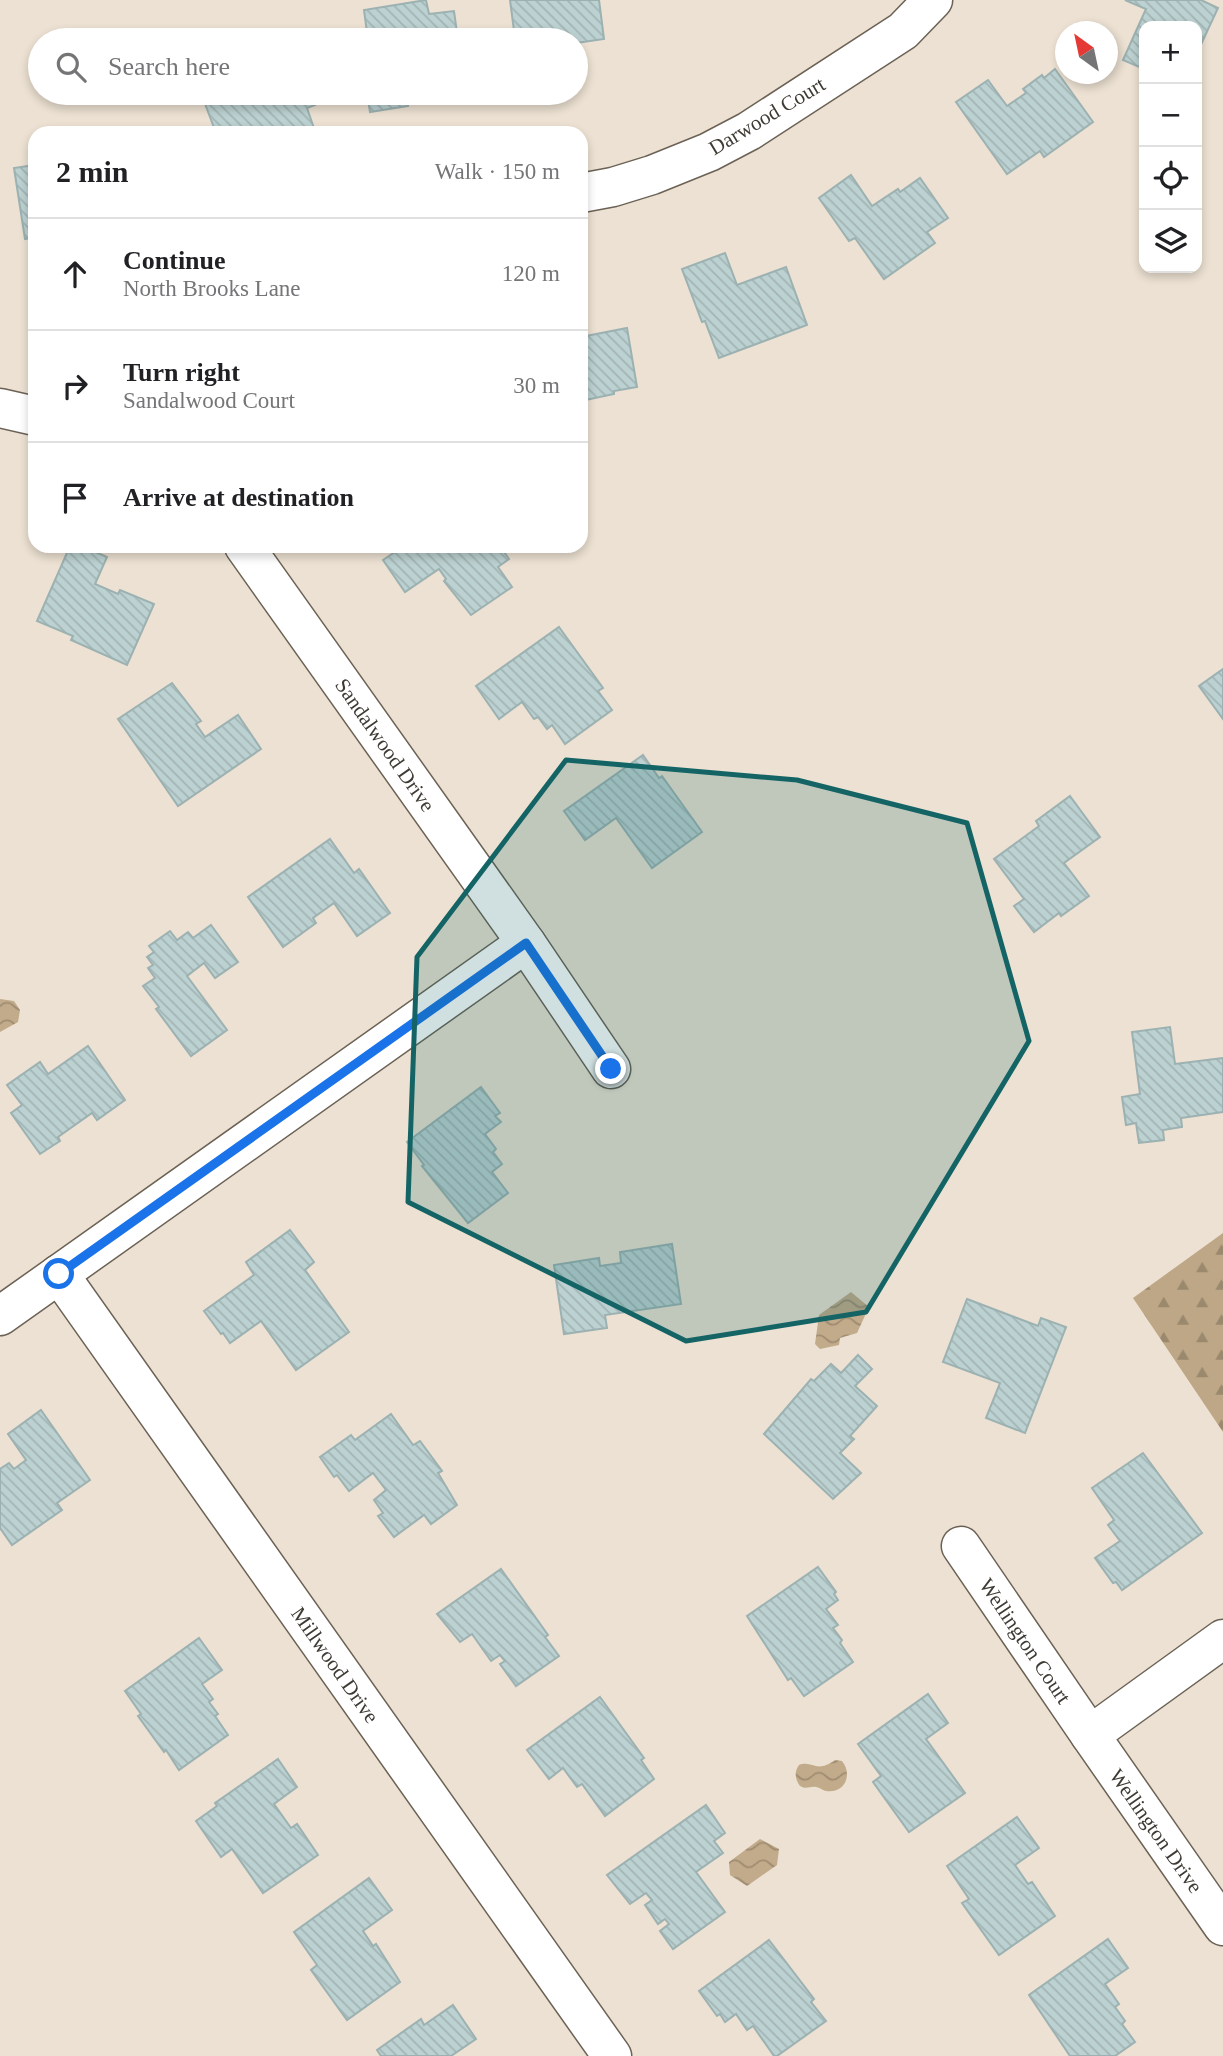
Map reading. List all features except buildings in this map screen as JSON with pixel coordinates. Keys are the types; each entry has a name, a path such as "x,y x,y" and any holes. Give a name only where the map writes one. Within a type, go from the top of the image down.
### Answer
{"street":[{"name":"Darwood Court","path":"588,193 652,175 709,152 749,131 903,30 933,0"},
{"path":"0,408 28,414"},
{"name":"Sandalwood Drive","path":"249,553 526,943 611,1069"},
{"path":"0,1316 526,943"},
{"name":"Millwood Drive","path":"59,1274 612,2056"},
{"name":"Wellington Court","path":"961,1546 1090,1735"},
{"path":"1090,1735 1223,1639"},
{"name":"Wellington Drive","path":"1090,1735 1223,1926"}],"highlighted area":[{"path":"566,760 797,780 967,823 1029,1041 866,1312 686,1341 408,1202 417,957"}],"green space":[{"path":"1223,1233 1223,1432 1133,1298"}],"water":[{"path":"0,999 14,1001 20,1010 18,1022 0,1032"},
{"path":"851,1292 869,1307 857,1333 840,1338 839,1345 820,1349 815,1344 819,1315"},
{"path":"835,1760 842,1761 847,1772 845,1782 838,1789 826,1791 800,1786 796,1776 799,1765 823,1766"},
{"path":"760,1839 779,1849 777,1865 747,1886 730,1875 729,1862"}],"route":[{"path":"59,1274 526,943 611,1069"}]}
